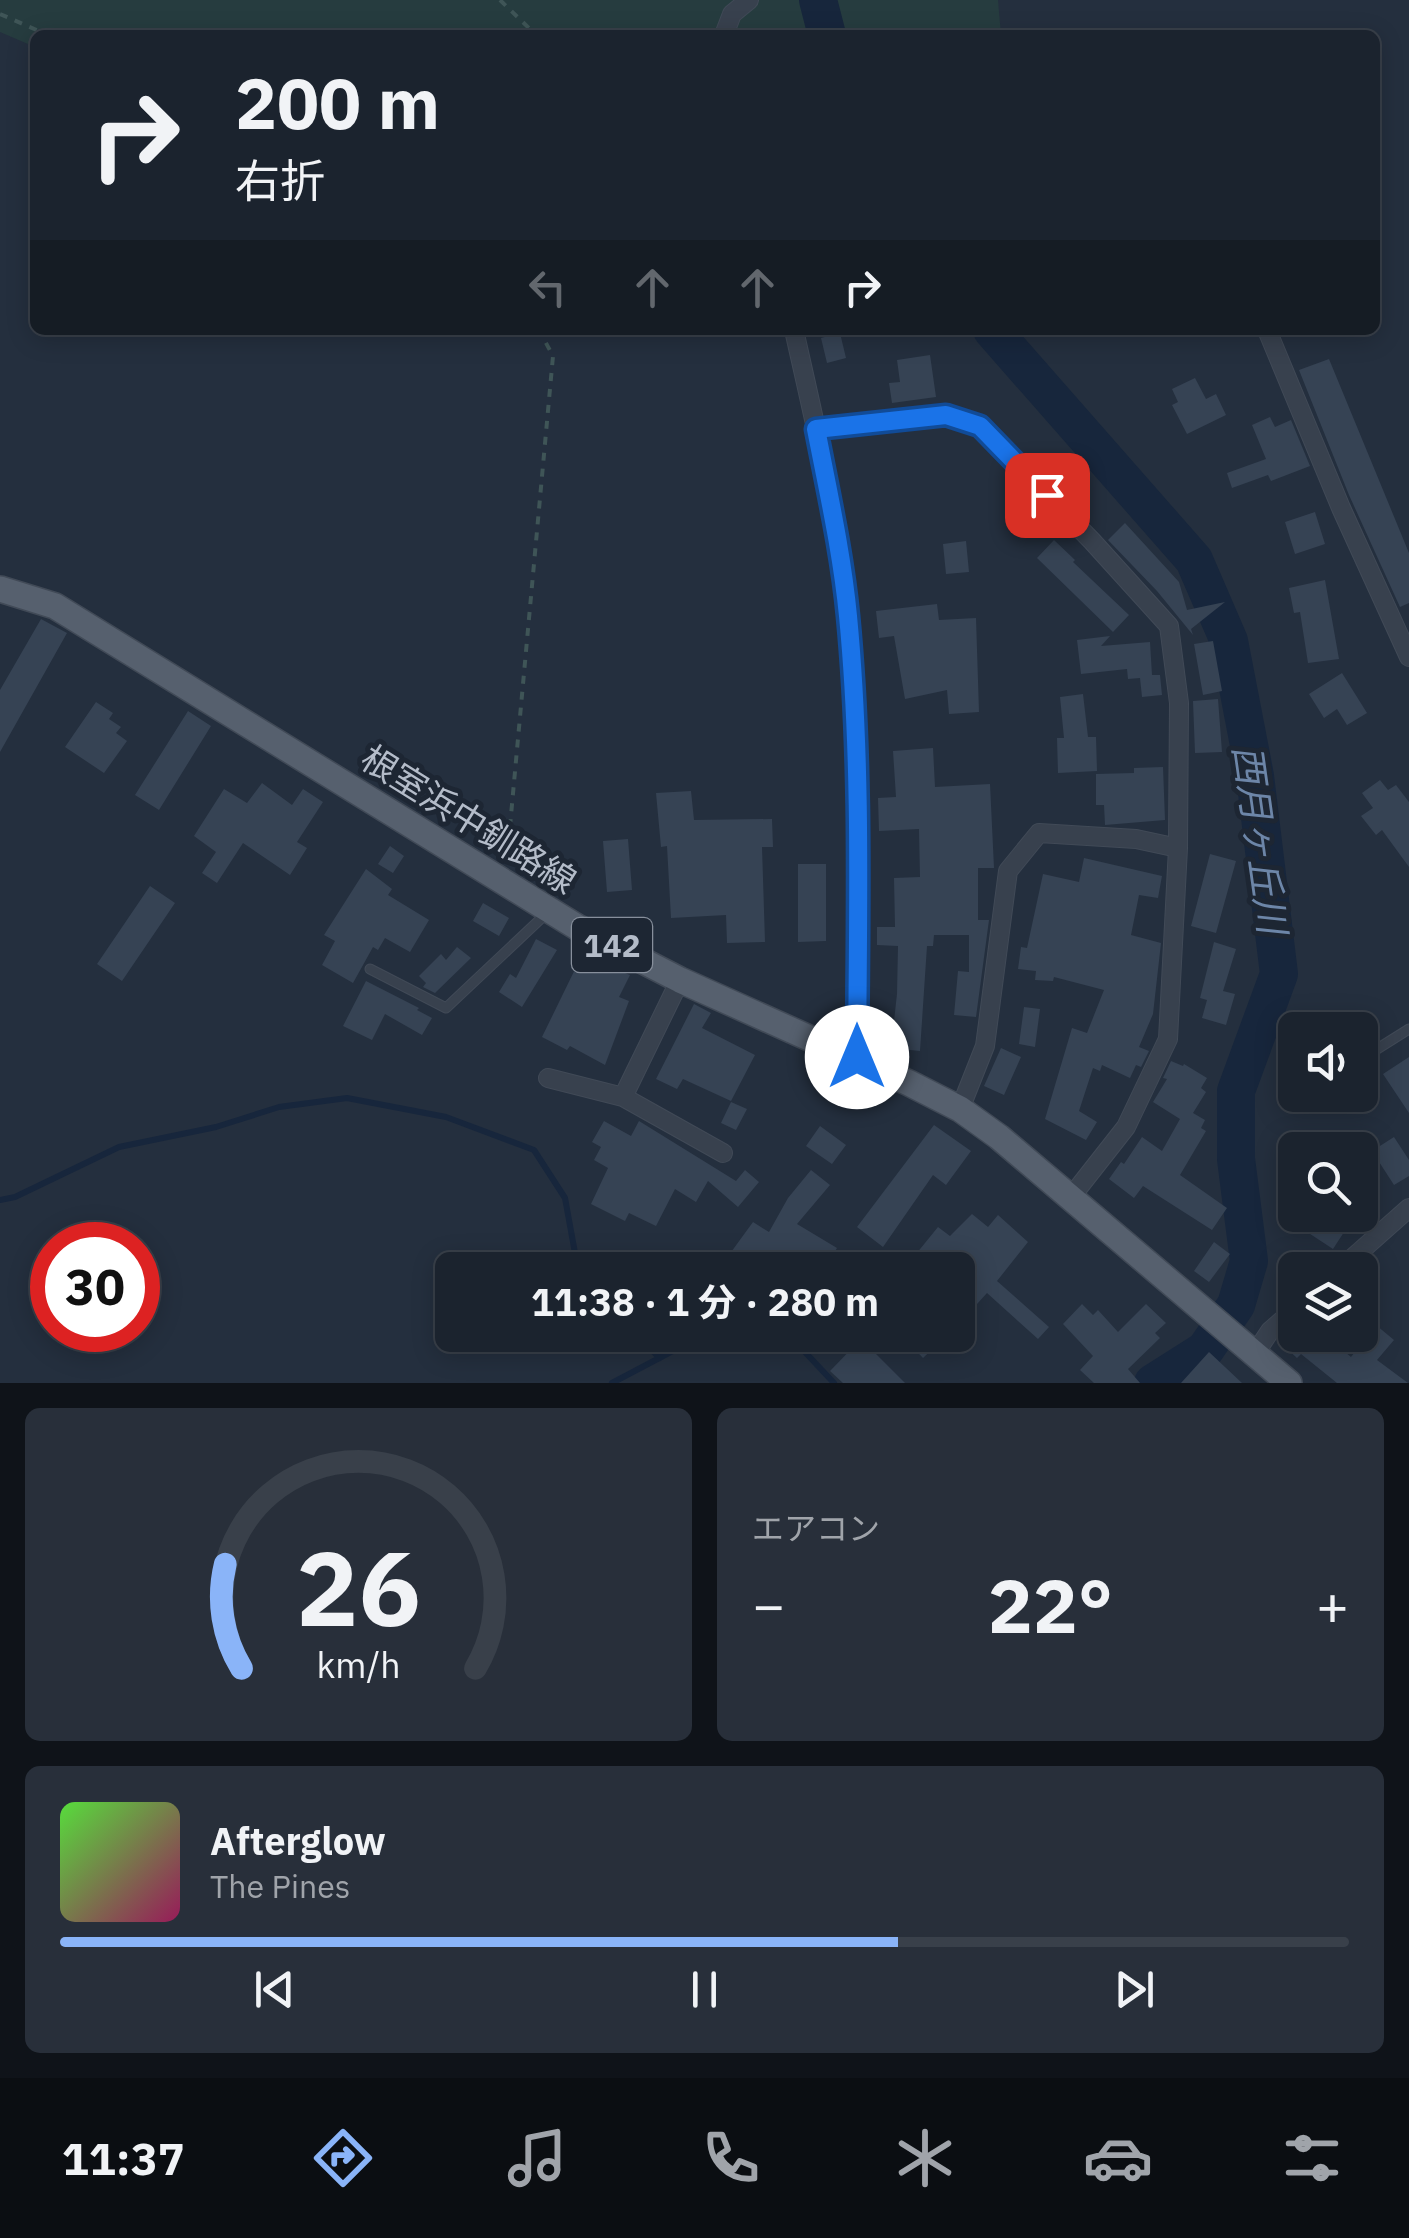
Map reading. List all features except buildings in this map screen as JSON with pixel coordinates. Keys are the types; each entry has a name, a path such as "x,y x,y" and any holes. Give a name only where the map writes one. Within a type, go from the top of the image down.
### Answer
{"main road":[{"name":"根室浜中釧路線","path":"0,589 55,606 550,911 680,980 857,1057 960,1109 1071,1197 1289,1383"}],"street":[{"path":"726,30 732,14 748,0"},
{"path":"795,335 836,527 848,616 856,740 857,1057"},
{"path":"1269,335 1341,508 1409,656"},
{"path":"816,429 946,415 980,426 1169,626 1180,702 1178,848 1168,1040 1126,1127 1071,1197"},
{"path":"960,1109 984,1046 1008,871 1039,832 1136,839 1178,848"},
{"path":"622,1097 680,980"},
{"path":"548,1078 622,1097 723,1154"},
{"path":"1359,1252 1409,1208"},
{"path":"1244,1346 1278,1324"}],"lane":[{"path":"370,969 446,1008 550,911"},
{"path":"1378,1048 1409,1028"}],"path":[{"path":"500,0 531,30"},
{"path":"0,14 37,30"},
{"path":"504,884 553,356 542,335"}],"green space":[{"path":"0,0 998,0 1001,30 30,30 30,45 0,32"}],"waterway":[{"name":"西月ヶ丘川","path":"818,0 826,30"},
{"name":"西月ヶ丘川","path":"996,335 1194,560 1229,641 1255,776 1279,974 1236,1091 1236,1159 1249,1261 1236,1305 1205,1350 1153,1383"},
{"path":"0,1200 15,1197 119,1147 216,1127 279,1107 347,1098 446,1117 534,1150 565,1198 575,1252"},
{"path":"654,1352 660,1358"},
{"path":"612,1383 671,1352"},
{"path":"805,1352 834,1383"}],"route":[{"path":"857,1057 856,740 848,616 836,527 816,429 946,415 980,426 1047,495"}]}
